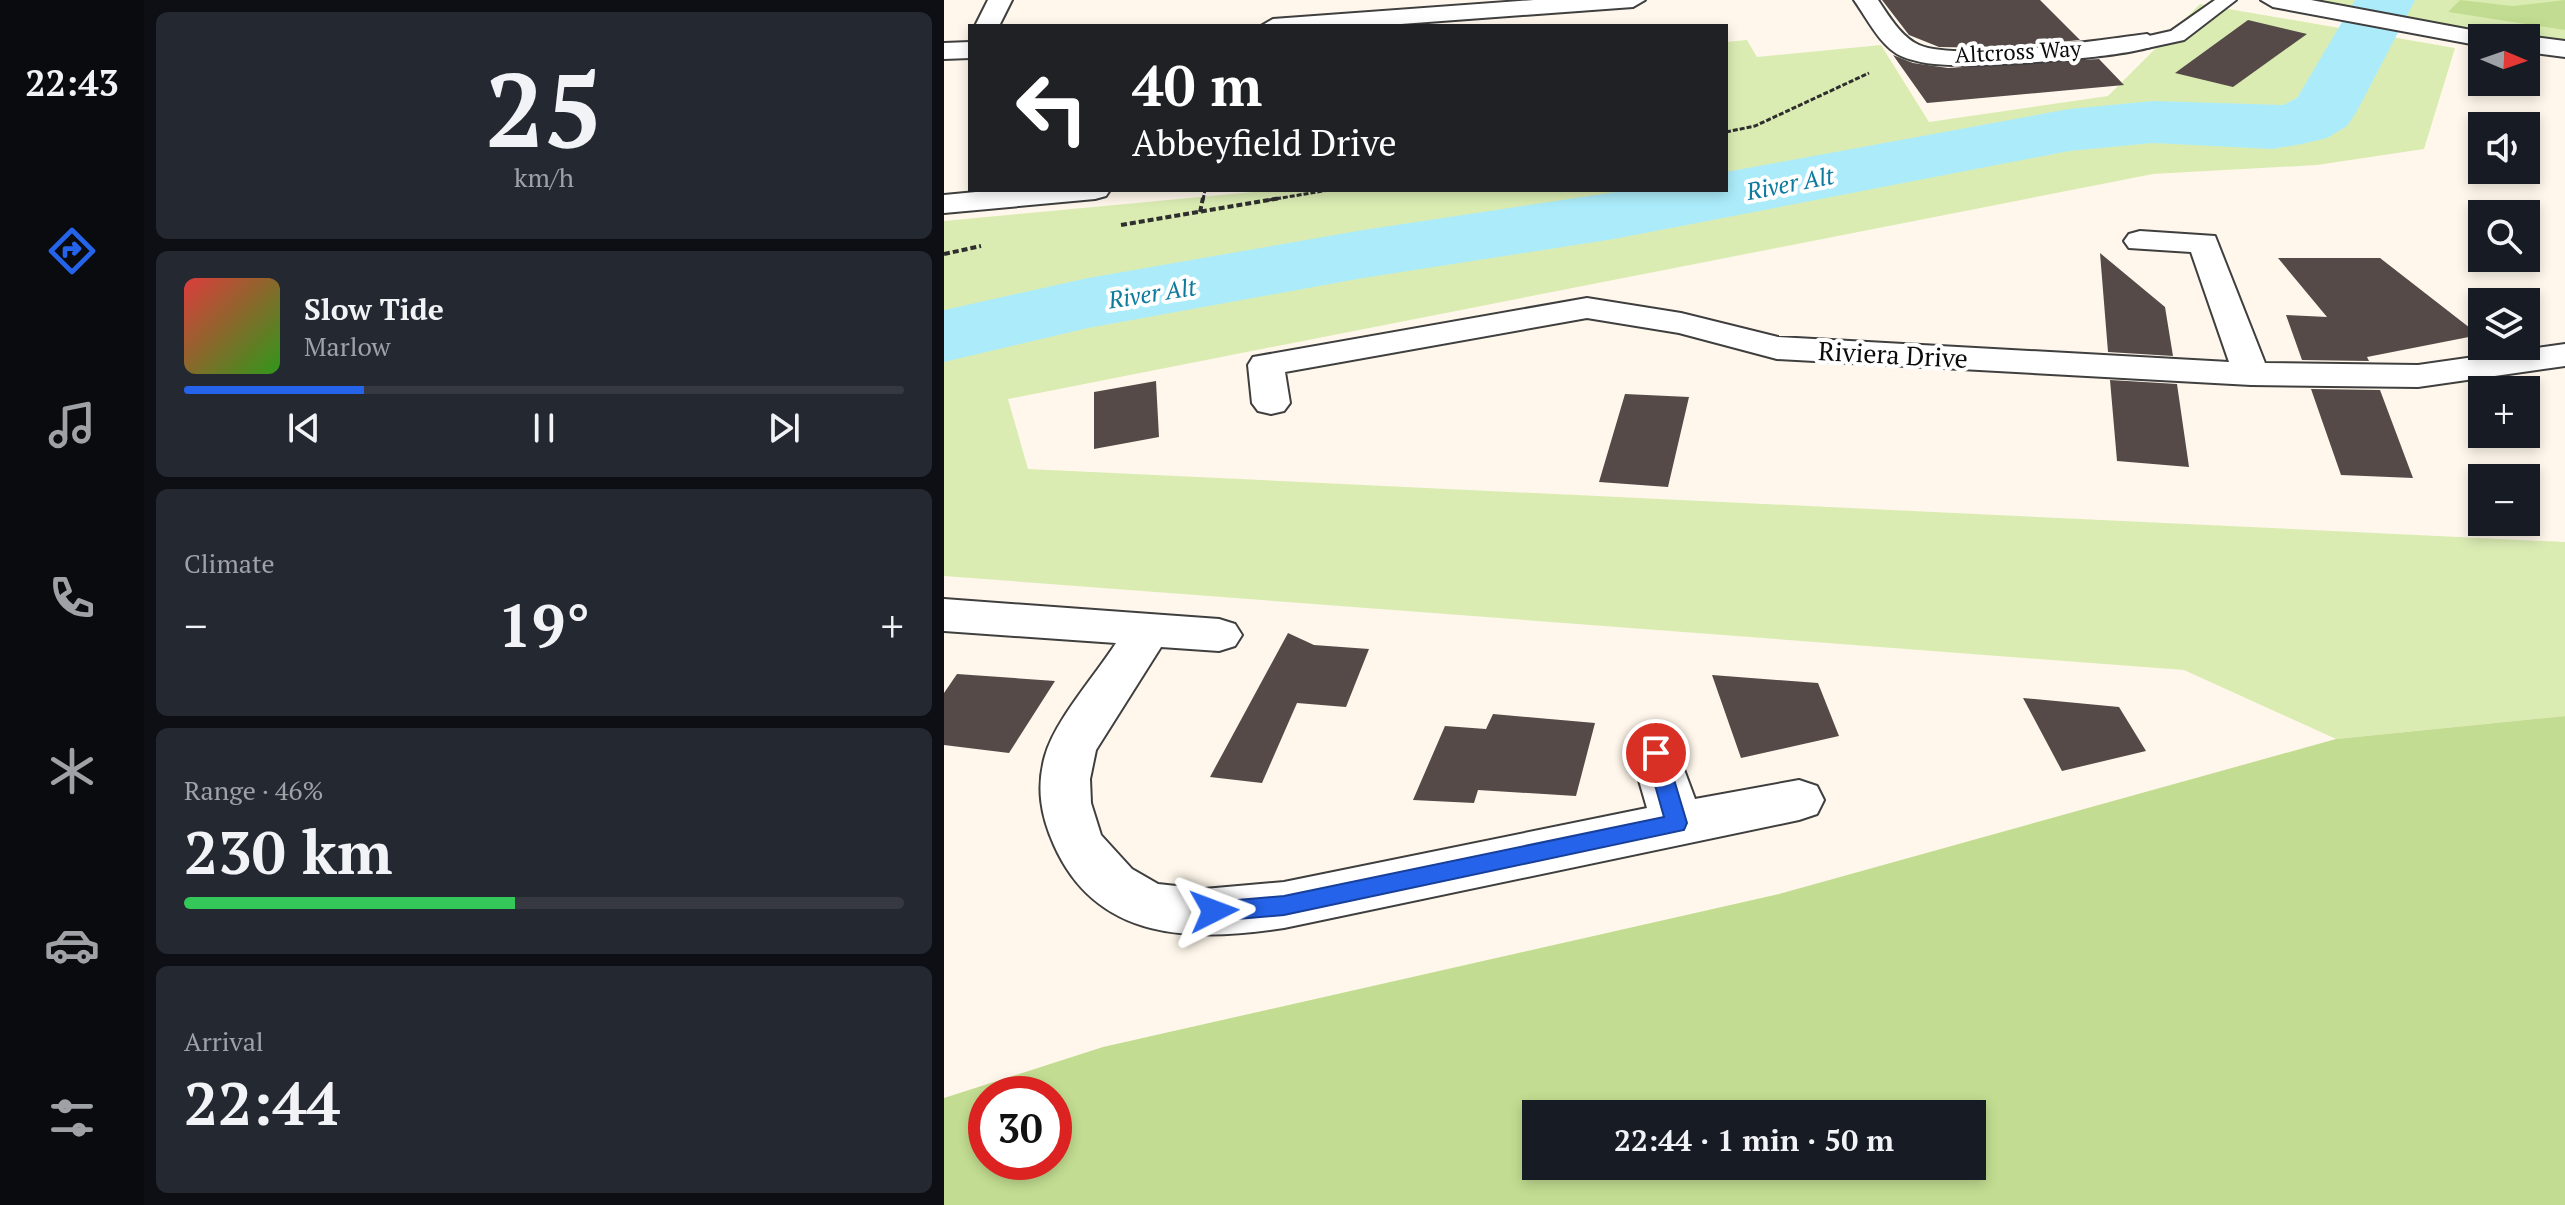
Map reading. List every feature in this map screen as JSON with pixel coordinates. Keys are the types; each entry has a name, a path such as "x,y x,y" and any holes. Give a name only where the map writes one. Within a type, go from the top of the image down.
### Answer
{"street":[{"path":"988,24 1000,0"},
{"path":"1328,24 1548,16 1633,0"},
{"path":"1866,0 1897,41 1914,53"},
{"path":"2273,0 2468,37"},
{"name":"Altcross Way","path":"1914,53 1978,58 2147,42"},
{"path":"2540,46 2565,49"},
{"path":"944,51 968,50"},
{"path":"944,204 1073,192"},
{"path":"2140,241 2204,243 2251,374"},
{"name":"Riviera Drive","path":"1271,403 1266,365 1587,308 1681,323 1777,348 2251,374 2418,376 2565,355"},
{"path":"944,615 1219,635"},
{"path":"1148,630 1070,752 1063,784 1065,810 1076,843 1098,870 1123,890 1154,906 1237,911 1284,905 1799,800"},
{"path":"1656,753 1677,823"}],"lane":[{"path":"2147,42 2177,36 2227,0"}],"path":[{"path":"1728,132 1755,126 1914,53"},
{"path":"1200,213 1205,192"},
{"path":"1110,226 1318,192"},
{"path":"944,254 991,244"}],"green space":[{"path":"2300,0 2565,0 2565,46 2540,42 2540,24 2468,24 2468,31 2295,4"},
{"path":"2460,0 2513,6 2565,0 2565,30 2540,24 2448,12"},
{"path":"2200,4 2455,48 2424,149 2317,165 2153,174 1008,399 1028,469 2565,542 2565,716 2336,739 2184,670 944,576 944,221 1255,192 1728,192 1728,42 1747,40 1757,57 1881,45 1929,122 2108,96"},
{"path":"2565,716 2565,1205 944,1205 944,1098 968,1090 968,1180 1072,1180 1072,1076 1013,1076 1103,1047 1779,894 2336,739"}],"building":[{"path":"1882,0 2040,0 2080,40 1996,48 1939,47 1909,35"},
{"path":"2248,20 2307,34 2233,87 2175,73"},
{"path":"1893,55 1913,63 1948,68 2099,59 2124,85 1927,103"},
{"path":"2100,253 2165,307 2173,356 2108,352"},
{"path":"2278,258 2380,258 2468,326 2468,337 2367,357 2369,361 2302,360 2286,315 2327,317"},
{"path":"2110,380 2177,384 2189,467 2117,461"},
{"path":"1156,381 1159,437 1094,449 1094,392"},
{"path":"2311,389 2380,390 2413,478 2341,475"},
{"path":"1625,394 1689,397 1668,487 1599,482"},
{"path":"1288,633 1314,645 1369,649 1346,707 1297,703 1262,783 1210,777"},
{"path":"957,674 1055,681 1009,753 944,745 944,693"},
{"path":"1712,675 1818,683 1839,736 1741,758"},
{"path":"2023,698 2119,707 2146,751 2062,771"},
{"path":"1493,714 1595,723 1576,796 1478,790 1474,803 1413,800 1445,726 1486,729"}],"waterway":[{"name":"River Alt","path":"944,336 1088,303 1363,254 1614,216 2069,130 2153,122 2272,128 2302,123 2323,111 2385,0"}],"route":[{"path":"1214,911 1284,905 1677,823 1656,753"}]}
